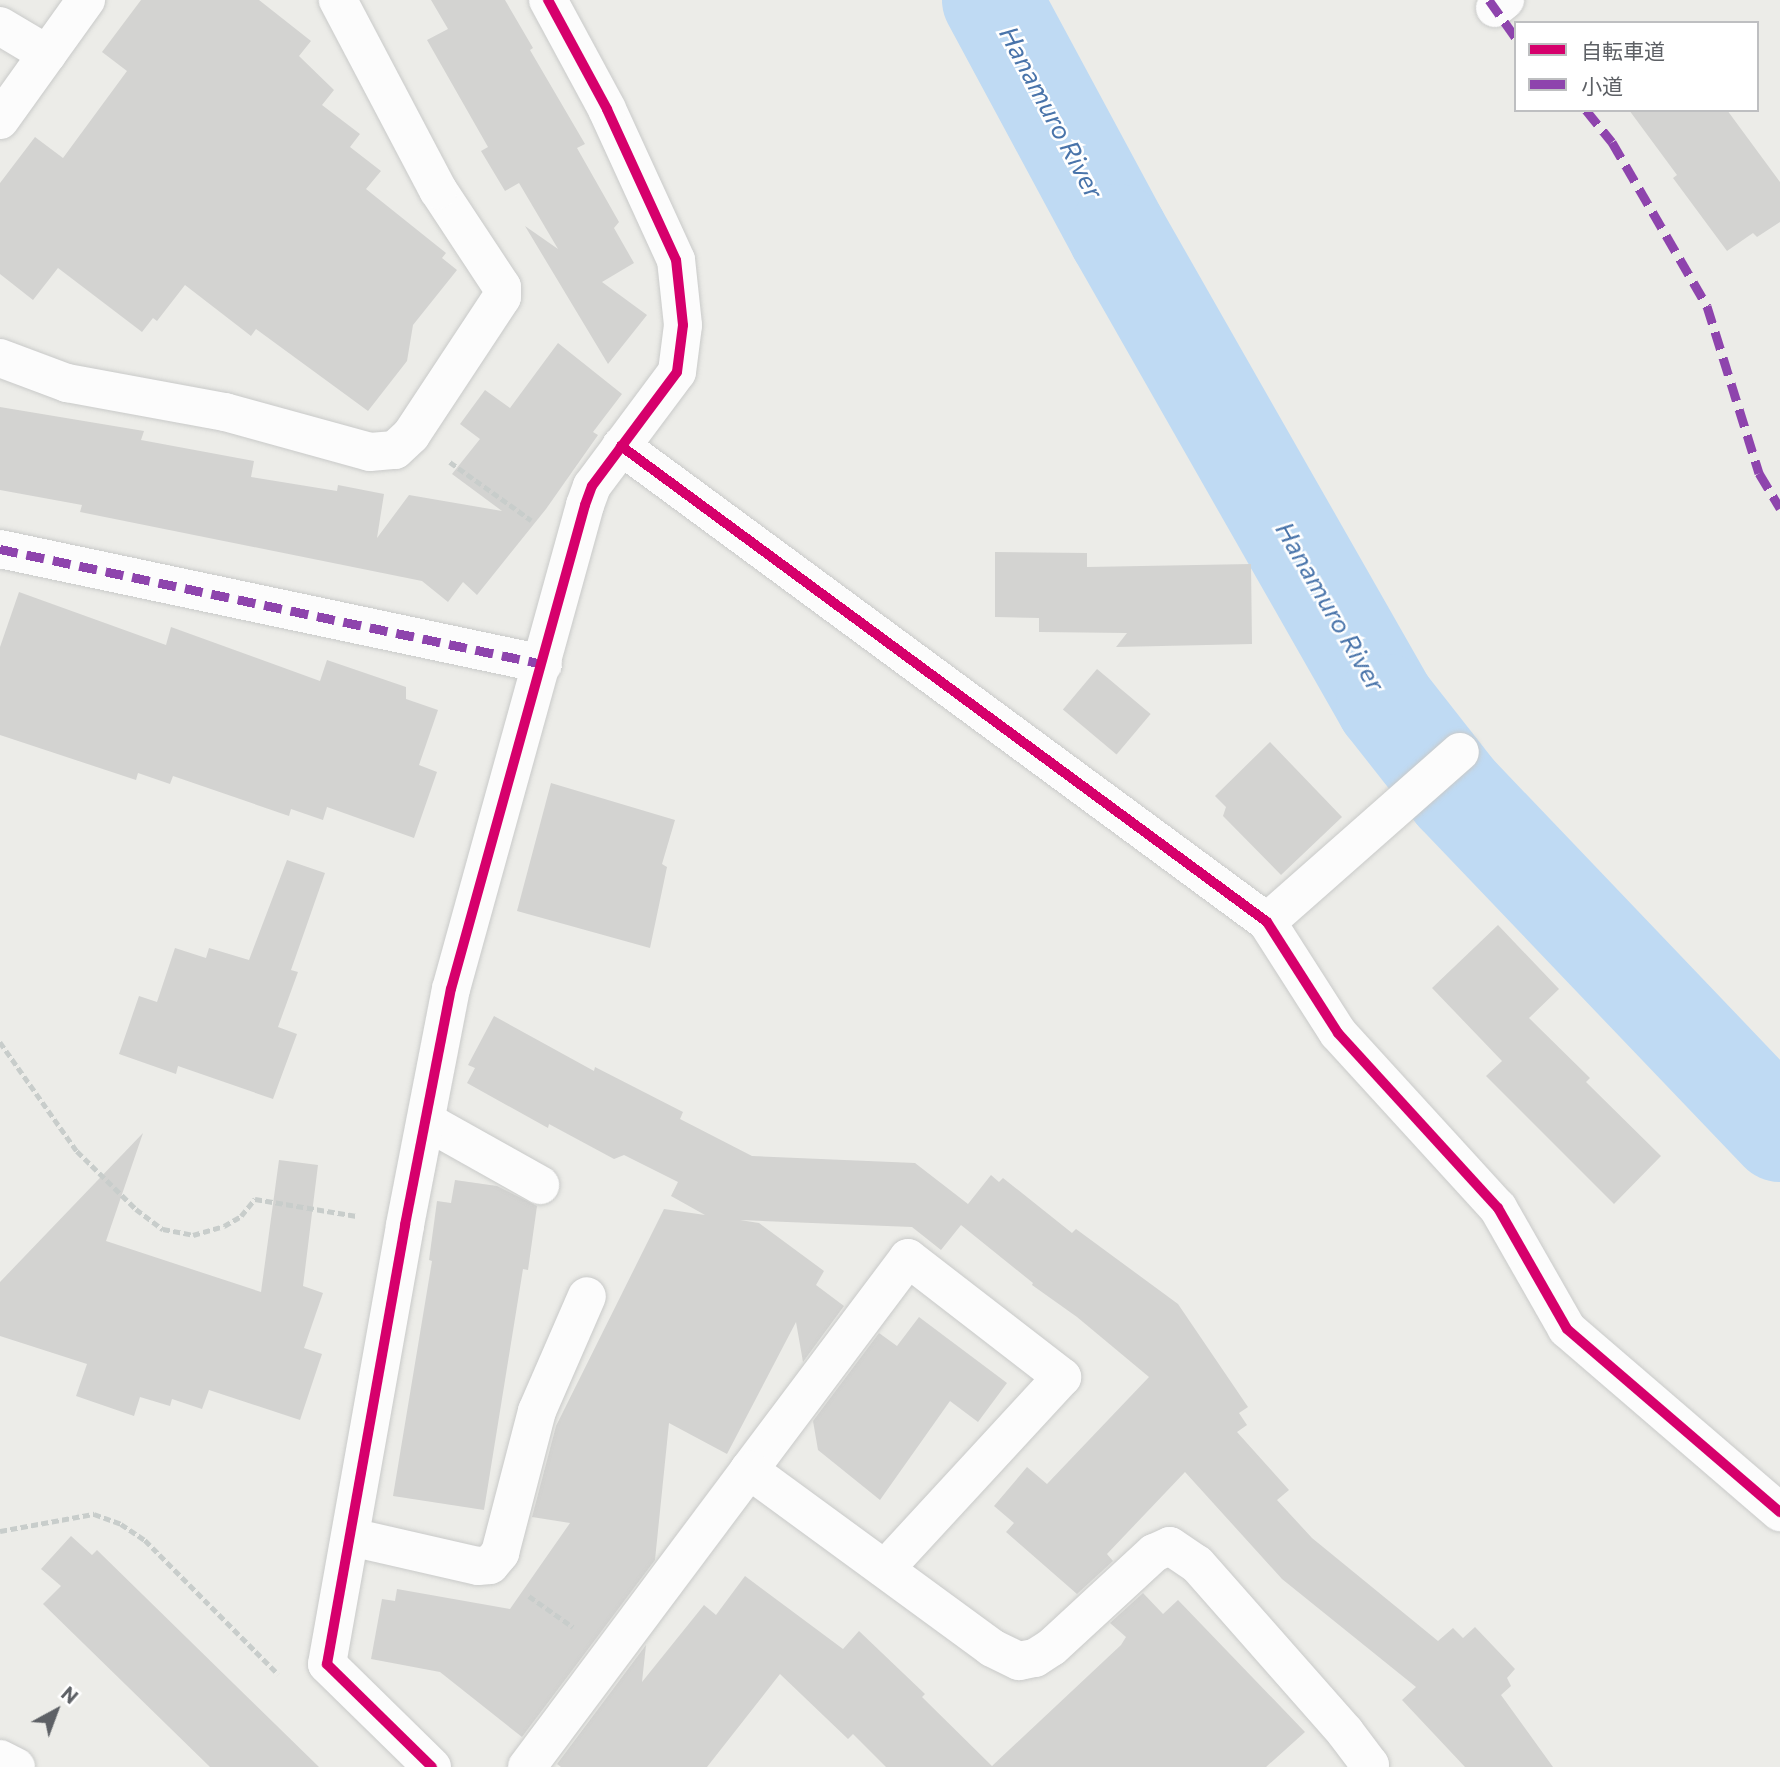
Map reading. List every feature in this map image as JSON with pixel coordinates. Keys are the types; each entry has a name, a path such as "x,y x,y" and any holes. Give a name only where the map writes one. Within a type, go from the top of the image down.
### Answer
{"street":[{"path":"0,120 86,0"},
{"path":"0,358 67,383 225,412 370,452 395,450 411,435 502,297 502,287 438,190 338,0"},
{"path":"432,1767 327,1664 405,1224 451,989 585,505 592,486 677,372 683,325 682,294 676,260 607,109 548,0"},
{"path":"0,26 47,54"},
{"path":"621,446 1268,922 1338,1033 1498,1208 1567,1329 1780,1512"},
{"path":"0,549 543,664"},
{"path":"1268,922 1460,752"},
{"path":"426,1121 541,1185"},
{"path":"527,1767 908,1258 1062,1377 885,1569"},
{"path":"351,1537 478,1566 490,1565 500,1553 537,1411 587,1296"},
{"path":"749,1470 992,1648 1020,1661 1035,1658 1052,1647 1154,1553 1170,1546 1197,1564 1345,1732 1370,1765 1368,1767"},
{"path":"0,1759 16,1767"}],"path":[{"path":"411,435 535,522"},
{"path":"0,1042 77,1151 136,1209 163,1229 193,1235 224,1226 241,1216 255,1199 405,1224"},
{"path":"0,1531 94,1514 121,1524 145,1540 282,1678"},
{"path":"490,1565 610,1654"}],"building":[{"path":"141,0 259,0 311,41 299,56 334,90 322,105 360,134 350,147 381,171 366,189 446,253 442,258 457,270 413,325 407,361 368,411 256,329 251,336 185,285 157,321 153,318 142,332 58,268 33,300 0,274 0,183 35,137 63,158 127,71 102,52"},
{"path":"431,0 505,0 533,48 530,50 585,144 577,148 619,222 614,228 634,263 602,282 647,315 608,364 525,226 558,249 519,183 505,191 481,151 488,147 427,40 448,29"},
{"path":"1630,112 1728,112 1780,182 1780,222 1757,237 1753,233 1727,251 1673,178 1677,175"},
{"path":"558,343 622,394 593,432 598,435 546,509 477,595 463,582 448,602 422,581 80,512 82,505 0,490 0,407 144,431 141,440 254,461 251,477 337,491 338,485 384,494 377,538 409,495 502,511 452,474 480,439 460,424 485,390 510,408"},
{"path":"995,552 1087,553 1087,567 1251,564 1252,644 1116,647 1127,633 1039,632 1039,618 995,617"},
{"path":"19,592 166,645 171,627 320,681 327,660 406,687 406,699 438,710 419,765 437,772 414,838 327,807 323,820 291,809 289,816 173,776 170,784 138,773 136,780 0,735 0,647"},
{"path":"1097,669 1151,714 1117,755 1063,710"},
{"path":"1270,742 1342,817 1281,875 1223,816 1226,807 1215,796"},
{"path":"551,783 675,820 662,864 667,867 650,948 517,911"},
{"path":"287,860 325,873 291,970 298,972 278,1027 297,1034 273,1099 178,1066 176,1074 119,1054 139,996 157,1002 175,948 206,958 209,948 249,960"},
{"path":"1498,925 1559,989 1529,1018 1590,1078 1586,1082 1661,1156 1614,1204 1486,1076 1502,1061 1432,988"},
{"path":"494,1016 594,1071 595,1067 683,1112 680,1119 752,1156 915,1163 968,1204 991,1175 999,1182 1003,1178 1072,1233 1076,1229 1178,1304 1248,1407 1239,1413 1247,1425 1237,1432 1289,1490 1277,1500 1312,1538 1438,1641 1453,1628 1463,1638 1475,1627 1515,1669 1507,1678 1511,1686 1501,1695 1553,1767 1465,1767 1402,1700 1416,1687 1282,1579 1185,1472 1107,1554 1113,1561 1077,1594 1006,1532 1014,1523 994,1506 1027,1467 1047,1484 1149,1377 961,1225 941,1250 912,1227 740,1220 759,1223 824,1271 816,1285 844,1306 803,1362 796,1322 727,1454 669,1423 655,1560 522,1737 440,1672 371,1659 382,1599 395,1601 397,1589 510,1609 570,1523 532,1517 556,1426 664,1209 705,1215 671,1196 678,1182 624,1155 614,1159 549,1124 548,1128 467,1083 475,1068 468,1065"},
{"path":"143,1133 106,1241 261,1292 279,1160 318,1165 303,1286 323,1293 304,1348 322,1354 300,1420 209,1390 202,1409 172,1399 170,1406 140,1397 134,1416 76,1396 87,1364 0,1336 0,1282"},
{"path":"455,1180 497,1186 537,1206 528,1270 523,1269 484,1510 393,1496 432,1261 429,1260 437,1201 451,1203"},
{"path":"919,1317 1007,1383 978,1422 950,1401 880,1500 818,1450 813,1421 879,1333 897,1346"},
{"path":"71,1536 92,1555 97,1550 319,1767 210,1767 43,1604 61,1586 41,1569"},
{"path":"745,1576 843,1649 859,1631 925,1694 922,1697 992,1766 1121,1645 1126,1637 1110,1623 1143,1593 1163,1614 1178,1600 1305,1732 1266,1767 886,1767 853,1734 848,1739 780,1674 707,1767 561,1767 557,1764 646,1645 642,1682 704,1605 716,1615"}],"waterway":[{"name":"Hanamuro River","path":"992,0 1118,234 1386,704 1456,793 1780,1132"}],"marked path":[{"path":"1489,0 1514,35"},
{"path":"1588,112 1612,142 1707,306 1759,473 1780,508"},
{"path":"0,549 543,664"}],"cycle path":[{"path":"432,1767 327,1664 405,1225 451,989 585,505 592,486 677,372 683,325 676,260 607,109 548,0"},
{"path":"621,446 1267,922 1338,1033 1498,1208 1567,1329 1780,1512"}]}
